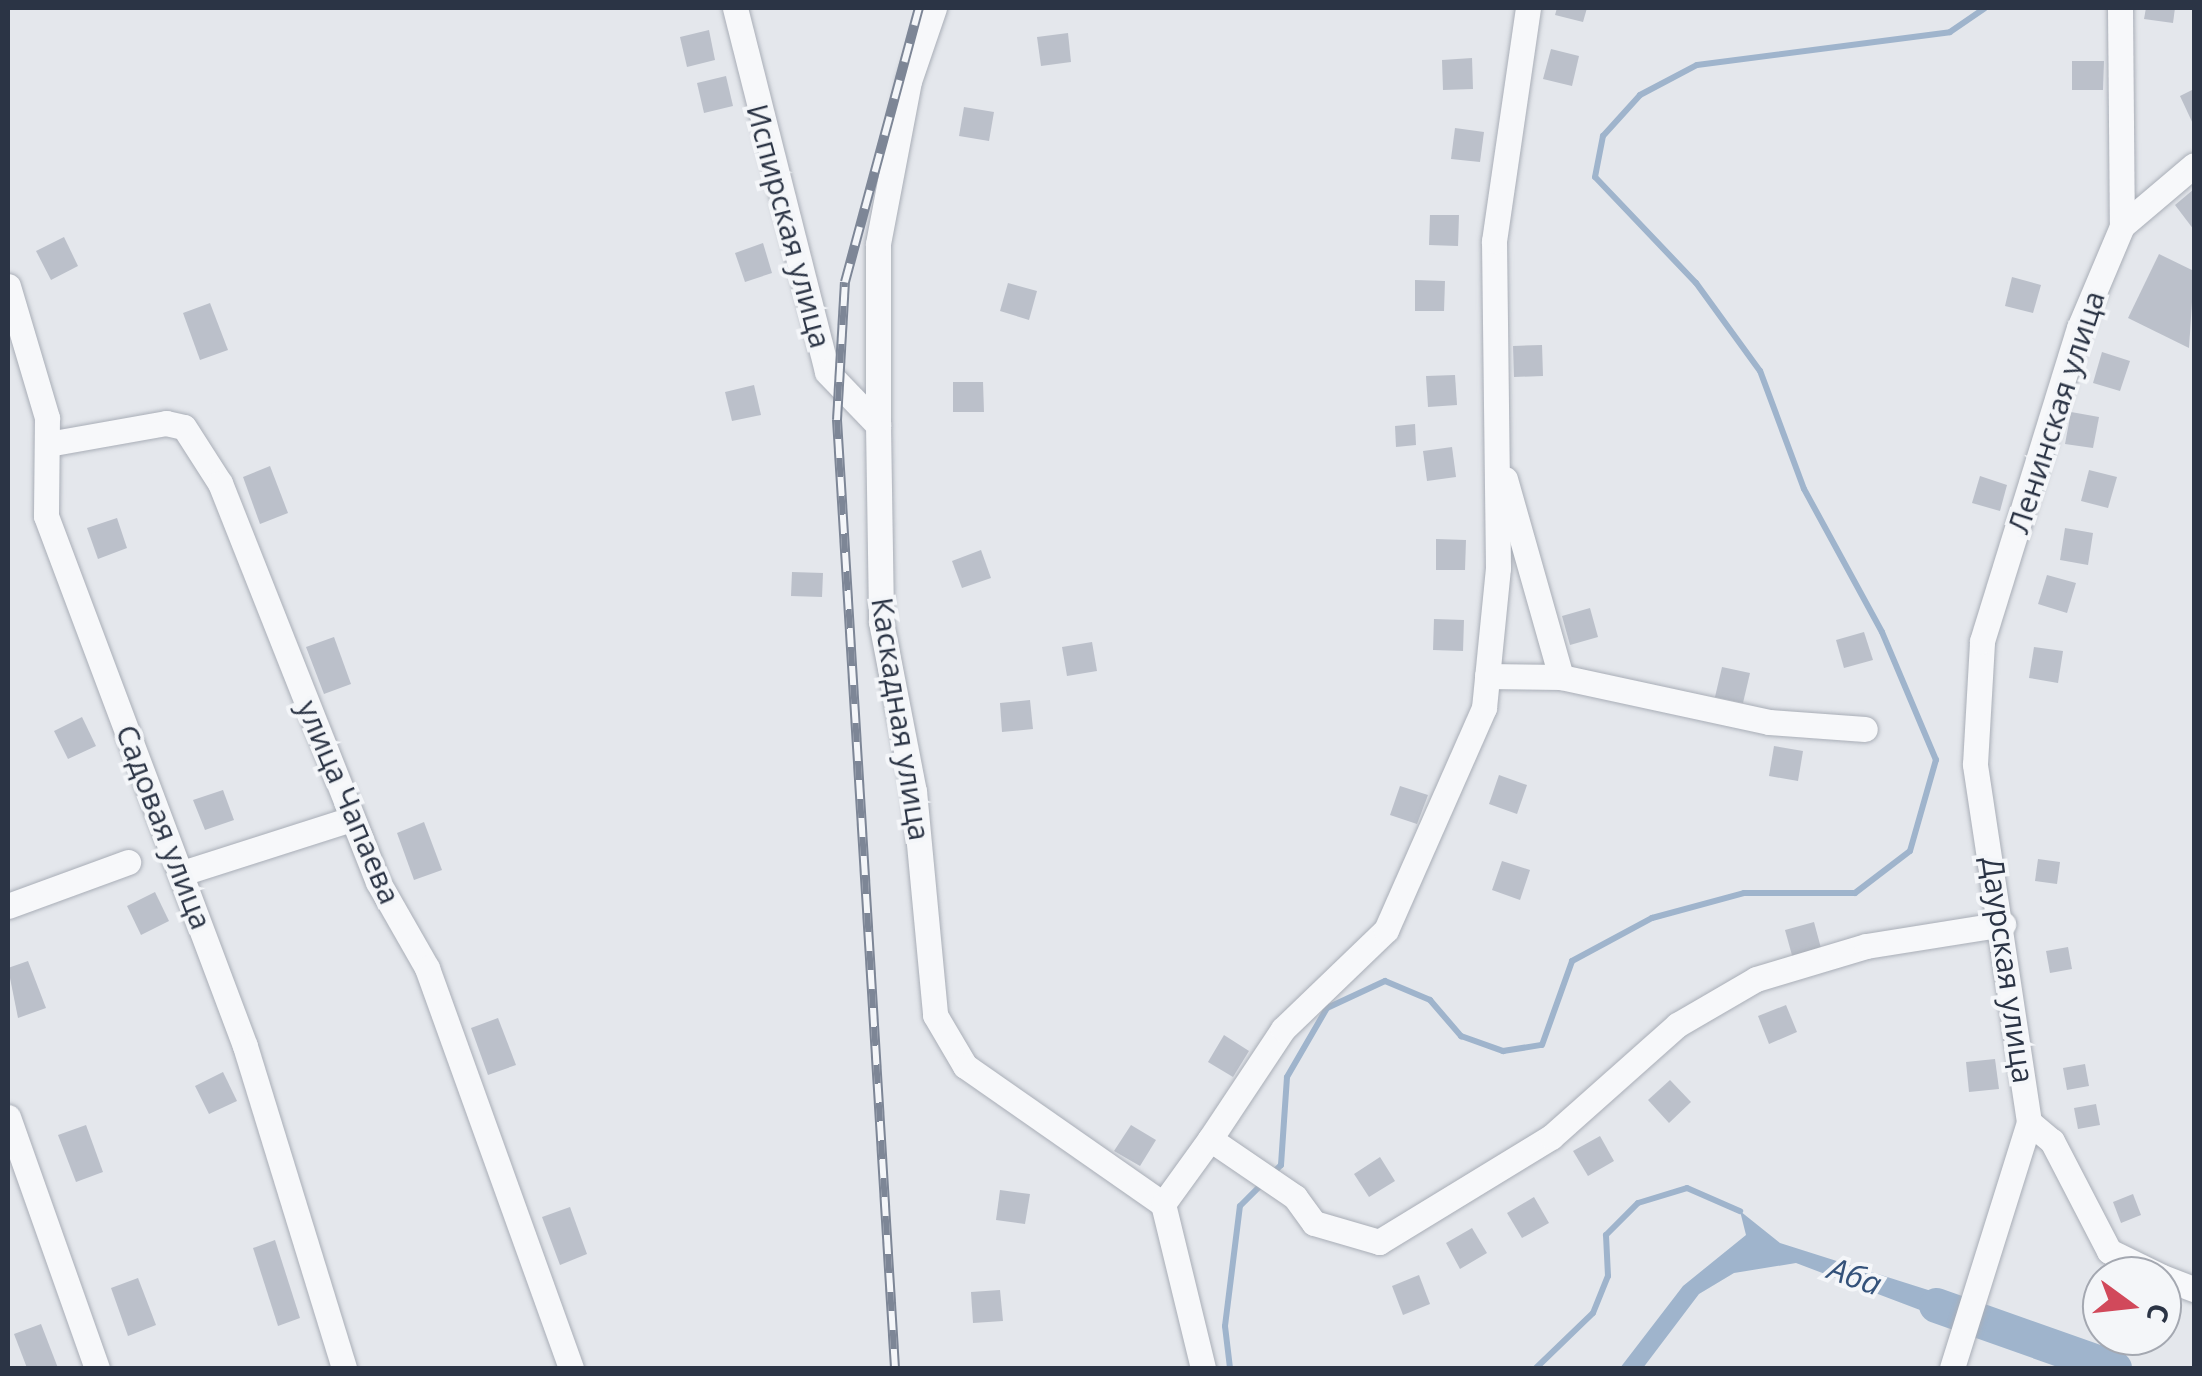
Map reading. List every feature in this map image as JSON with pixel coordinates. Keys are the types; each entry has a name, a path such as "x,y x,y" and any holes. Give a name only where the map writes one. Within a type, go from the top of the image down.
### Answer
{"street":[{"name":"Испирская улица","path":"735,8 826,372 878,425"},
{"name":"Каскадная улица","path":"934,8 909,80 878,244 881,622 914,791 934,1014 966,1066 1164,1204"},
{"path":"1203,1368 1164,1204 1232,1116 1283,1029 1386,930 1408,896 1466,760 1487,676 1498,568 1492,425 1498,174 1528,8"},
{"path":"2120,8 2122,226"},
{"name":"Ленинская улица","path":"1973,693 2079,328 2122,226 2194,165"},
{"name":"Садовая улица","path":"8,291 27,328 48,444 46,516 182,873 344,1368"},
{"path":"1492,425 1561,677"},
{"name":"улица Чапаева","path":"48,444 184,427 220,483 351,819 428,968 571,1368"},
{"path":"1487,676 1561,677 1769,722 1866,729"},
{"name":"Даурская улица","path":"1952,1368 2029,1122 1973,693"},
{"path":"182,873 351,819"},
{"path":"8,906 128,862"},
{"path":"1210,1140 1294,1198 1314,1222 1379,1242 1551,1137 1677,1025 1756,980 1866,946 2004,924"},
{"path":"8,1118 96,1368"},
{"path":"2029,1122 2052,1141 2109,1252 2118,1256"}],"water":[{"path":"1740,1211 1780,1243 1966,1302 1957,1324 1796,1263 1734,1273 1699,1294 1643,1368 1620,1368 1683,1286 1746,1235"}],"building":[{"path":"1557,8 1587,8 1583,22 1555,15"},
{"path":"2146,8 2175,8 2173,23 2144,19"},
{"path":"709,30 715,60 687,67 680,37"},
{"path":"1068,33 1071,62 1041,66 1037,37"},
{"path":"1551,49 1579,56 1572,86 1543,79"},
{"path":"1472,58 1473,89 1443,90 1442,60"},
{"path":"2072,61 2104,61 2103,90 2072,90"},
{"path":"726,76 733,106 704,113 697,83"},
{"path":"2194,89 2194,126 2180,96"},
{"path":"964,107 994,112 989,141 959,136"},
{"path":"1455,128 1484,132 1480,162 1451,159"},
{"path":"2194,189 2194,230 2175,205"},
{"path":"1430,215 1459,215 1458,246 1429,245"},
{"path":"64,237 78,266 51,280 36,251"},
{"path":"763,243 772,273 745,282 735,253"},
{"path":"2159,254 2194,271 2189,348 2128,318"},
{"path":"2012,277 2041,285 2033,313 2005,306"},
{"path":"1415,280 1445,281 1444,311 1415,311"},
{"path":"1008,283 1037,291 1029,320 1000,311"},
{"path":"210,303 228,350 200,360 183,313"},
{"path":"1542,345 1543,376 1514,377 1513,346"},
{"path":"2102,352 2130,361 2120,391 2093,383"},
{"path":"1455,375 1457,405 1428,407 1426,376"},
{"path":"953,382 983,382 984,412 953,412"},
{"path":"754,385 761,415 732,421 725,392"},
{"path":"2071,412 2099,417 2093,448 2065,444"},
{"path":"1415,424 1416,445 1396,447 1395,426"},
{"path":"1452,447 1456,477 1427,481 1423,451"},
{"path":"270,466 288,513 260,524 243,477"},
{"path":"2089,470 2117,477 2108,508 2081,501"},
{"path":"1980,476 2007,485 2000,511 1972,503"},
{"path":"117,518 127,548 98,559 87,528"},
{"path":"2065,528 2093,533 2088,565 2060,560"},
{"path":"1436,539 1466,540 1465,570 1436,570"},
{"path":"981,550 991,578 962,588 952,561"},
{"path":"792,572 823,573 822,597 791,596"},
{"path":"2047,575 2076,583 2067,613 2038,604"},
{"path":"1590,608 1598,637 1570,645 1562,616"},
{"path":"1434,619 1464,620 1463,651 1433,650"},
{"path":"1864,632 1873,660 1844,668 1836,640"},
{"path":"334,637 351,684 324,694 306,647"},
{"path":"1092,642 1097,671 1067,676 1062,647"},
{"path":"2034,647 2063,651 2058,683 2029,678"},
{"path":"1722,667 1750,673 1743,703 1715,697"},
{"path":"1030,700 1033,729 1002,732 1000,703"},
{"path":"82,717 96,746 68,759 54,731"},
{"path":"1774,746 1803,751 1798,781 1769,776"},
{"path":"1499,775 1527,785 1517,814 1489,804"},
{"path":"1400,786 1428,795 1417,824 1390,815"},
{"path":"223,790 234,820 205,830 193,800"},
{"path":"424,822 442,870 414,880 397,833"},
{"path":"2038,859 2060,862 2057,884 2035,881"},
{"path":"1502,861 1530,870 1520,900 1492,890"},
{"path":"155,892 169,921 141,935 127,906"},
{"path":"1814,922 1822,952 1793,959 1785,930"},
{"path":"2068,947 2072,969 2050,973 2046,951"},
{"path":"28,961 46,1008 18,1018 8,968"},
{"path":"1786,1005 1797,1032 1769,1044 1758,1016"},
{"path":"498,1018 516,1065 488,1075 471,1028"},
{"path":"1224,1035 1249,1051 1233,1077 1208,1062"},
{"path":"1995,1059 1999,1089 1969,1092 1966,1062"},
{"path":"2085,1064 2089,1086 2067,1090 2063,1068"},
{"path":"223,1072 237,1101 209,1114 195,1086"},
{"path":"1670,1080 1691,1102 1669,1123 1648,1100"},
{"path":"2096,1104 2100,1125 2078,1129 2074,1108"},
{"path":"86,1125 103,1172 76,1182 58,1135"},
{"path":"1131,1125 1156,1140 1140,1166 1114,1151"},
{"path":"1600,1136 1614,1161 1588,1176 1573,1151"},
{"path":"1380,1157 1395,1181 1369,1197 1354,1174"},
{"path":"1000,1190 1030,1194 1025,1224 996,1220"},
{"path":"2133,1194 2141,1215 2121,1223 2113,1202"},
{"path":"1534,1197 1549,1223 1522,1238 1507,1213"},
{"path":"570,1207 587,1254 560,1265 542,1217"},
{"path":"1472,1228 1487,1253 1460,1269 1446,1243"},
{"path":"275,1240 300,1318 278,1326 253,1248"},
{"path":"1419,1275 1430,1304 1403,1315 1392,1286"},
{"path":"138,1278 156,1325 128,1336 111,1288"},
{"path":"1000,1290 1003,1321 973,1323 971,1292"},
{"path":"41,1324 58,1368 27,1368 14,1334"}],"waterway":[{"path":"1271,1175 1281,1165 1287,1077 1327,1008 1385,981 1430,1000 1461,1036 1503,1051 1542,1045 1572,961 1652,918 1744,893 1855,893 1910,851 1936,760 1882,632 1804,489 1760,371 1696,283 1595,177 1603,136 1640,95 1697,65 1950,32 1985,8"},
{"path":"1230,1368 1225,1326 1240,1206 1262,1184"},
{"path":"1536,1368 1593,1313 1608,1276 1606,1235 1638,1203 1687,1188 1740,1211"},
{"name":"Аба","path":"1936,1305 2114,1368"}],"railway":[{"path":"895,1368 837,420 845,282 919,8"}]}
